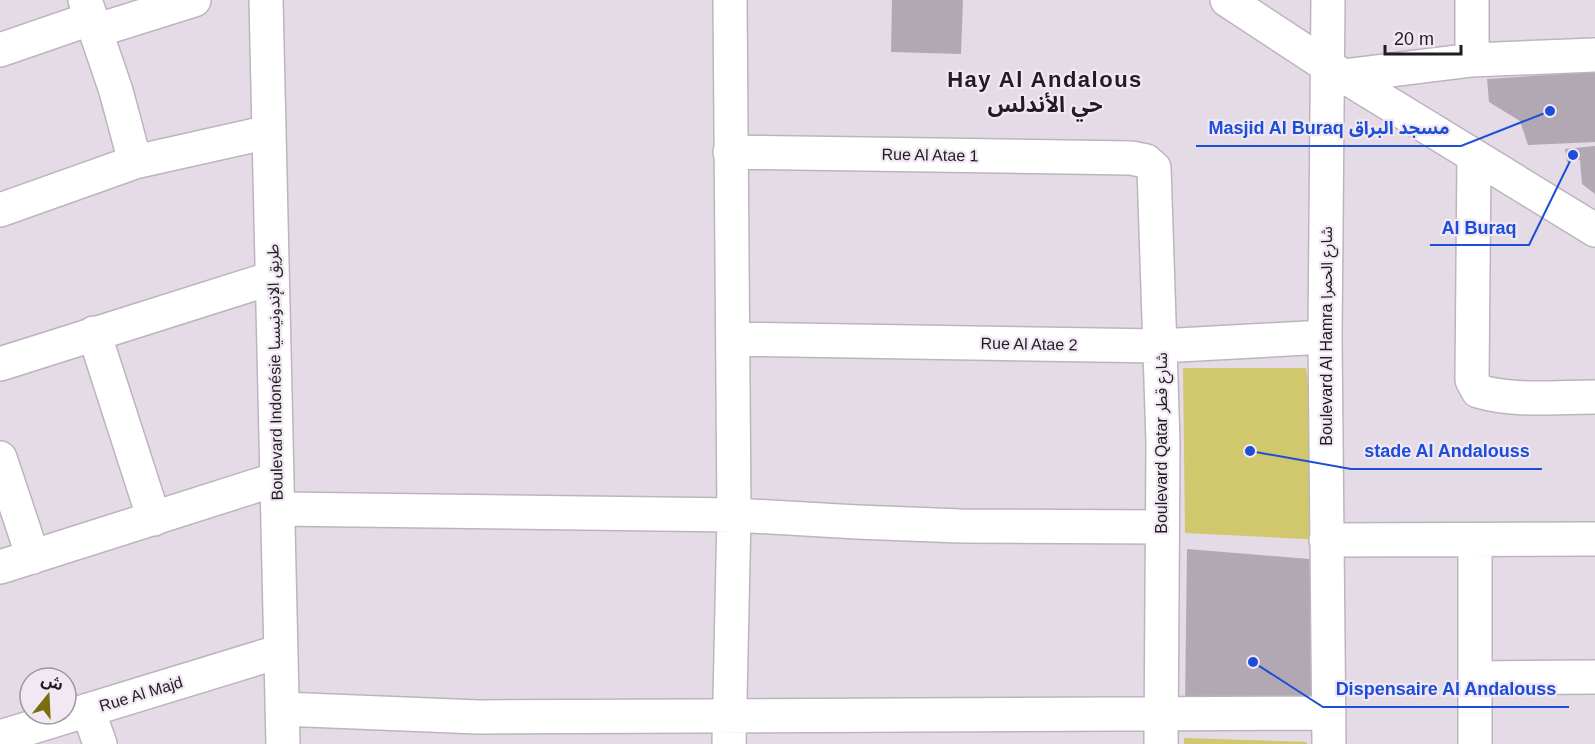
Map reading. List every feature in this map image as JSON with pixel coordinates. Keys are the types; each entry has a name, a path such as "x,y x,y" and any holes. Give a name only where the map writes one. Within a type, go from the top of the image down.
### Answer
{"street":[{"path":"0,50 90,17 194,0"},
{"name":"Boulevard Indonésie طريق الإندونيسيا","path":"266,0 283,744"},
{"path":"730,0 734,514 730,730"},
{"path":"1227,0 1336,71 1595,230"},
{"name":"Boulevard Al Hamra شارع الحمرا","path":"1328,0 1336,71 1325,337 1329,728"},
{"path":"1472,0 1472,60"},
{"path":"90,17 116,91 135,162"},
{"path":"1336,71 1472,60 1595,55"},
{"path":"0,210 135,162 269,132"},
{"name":"Rue Al Atae 1","path":"730,152 1131,158"},
{"path":"1474,156 1472,380 1478,391 1493,395 1517,398 1595,397"},
{"name":"Boulevard Qatar شارع قطر","path":"1131,158 1146,161 1154,168 1163,442 1161,729"},
{"path":"0,364 272,278"},
{"path":"94,333 154,519"},
{"name":"Rue Al Atae 2","path":"733,339 1160,346 1325,337"},
{"path":"0,458 33,557"},
{"path":"0,567 154,519 277,494 961,526 1162,527"},
{"path":"1326,540 1595,539"},
{"path":"1475,540 1475,744"},
{"name":"Rue Al Majd","path":"0,737 281,651"},
{"path":"1475,678 1595,677"},
{"path":"88,710 100,744"},
{"path":"282,710 478,731 1329,728"}],"shaded area":[{"path":"1183,368 1306,368 1326,540 1185,533"},
{"path":"1184,738 1307,742 1307,744 1184,744"}],"building":[{"path":"892,0 963,0 961,54 891,52"},
{"path":"1595,72 1595,142 1528,145 1520,121 1489,102 1487,79"},
{"path":"1595,146 1595,194 1582,184 1580,160 1567,162 1565,149"},
{"path":"1187,549 1309,559 1322,707 1185,707"}],"place":[{"name":"Masjid Al Buraq مسجد البراق","path":"1550,111"},
{"name":"Al Buraq","path":"1573,155"},
{"name":"stade Al Andalouss","path":"1250,451"},
{"name":"Dispensaire Al Andalouss","path":"1253,662"}],"district":[{"name":"Hay Al Andalous حي الأندلس","path":"1045,92"}]}
